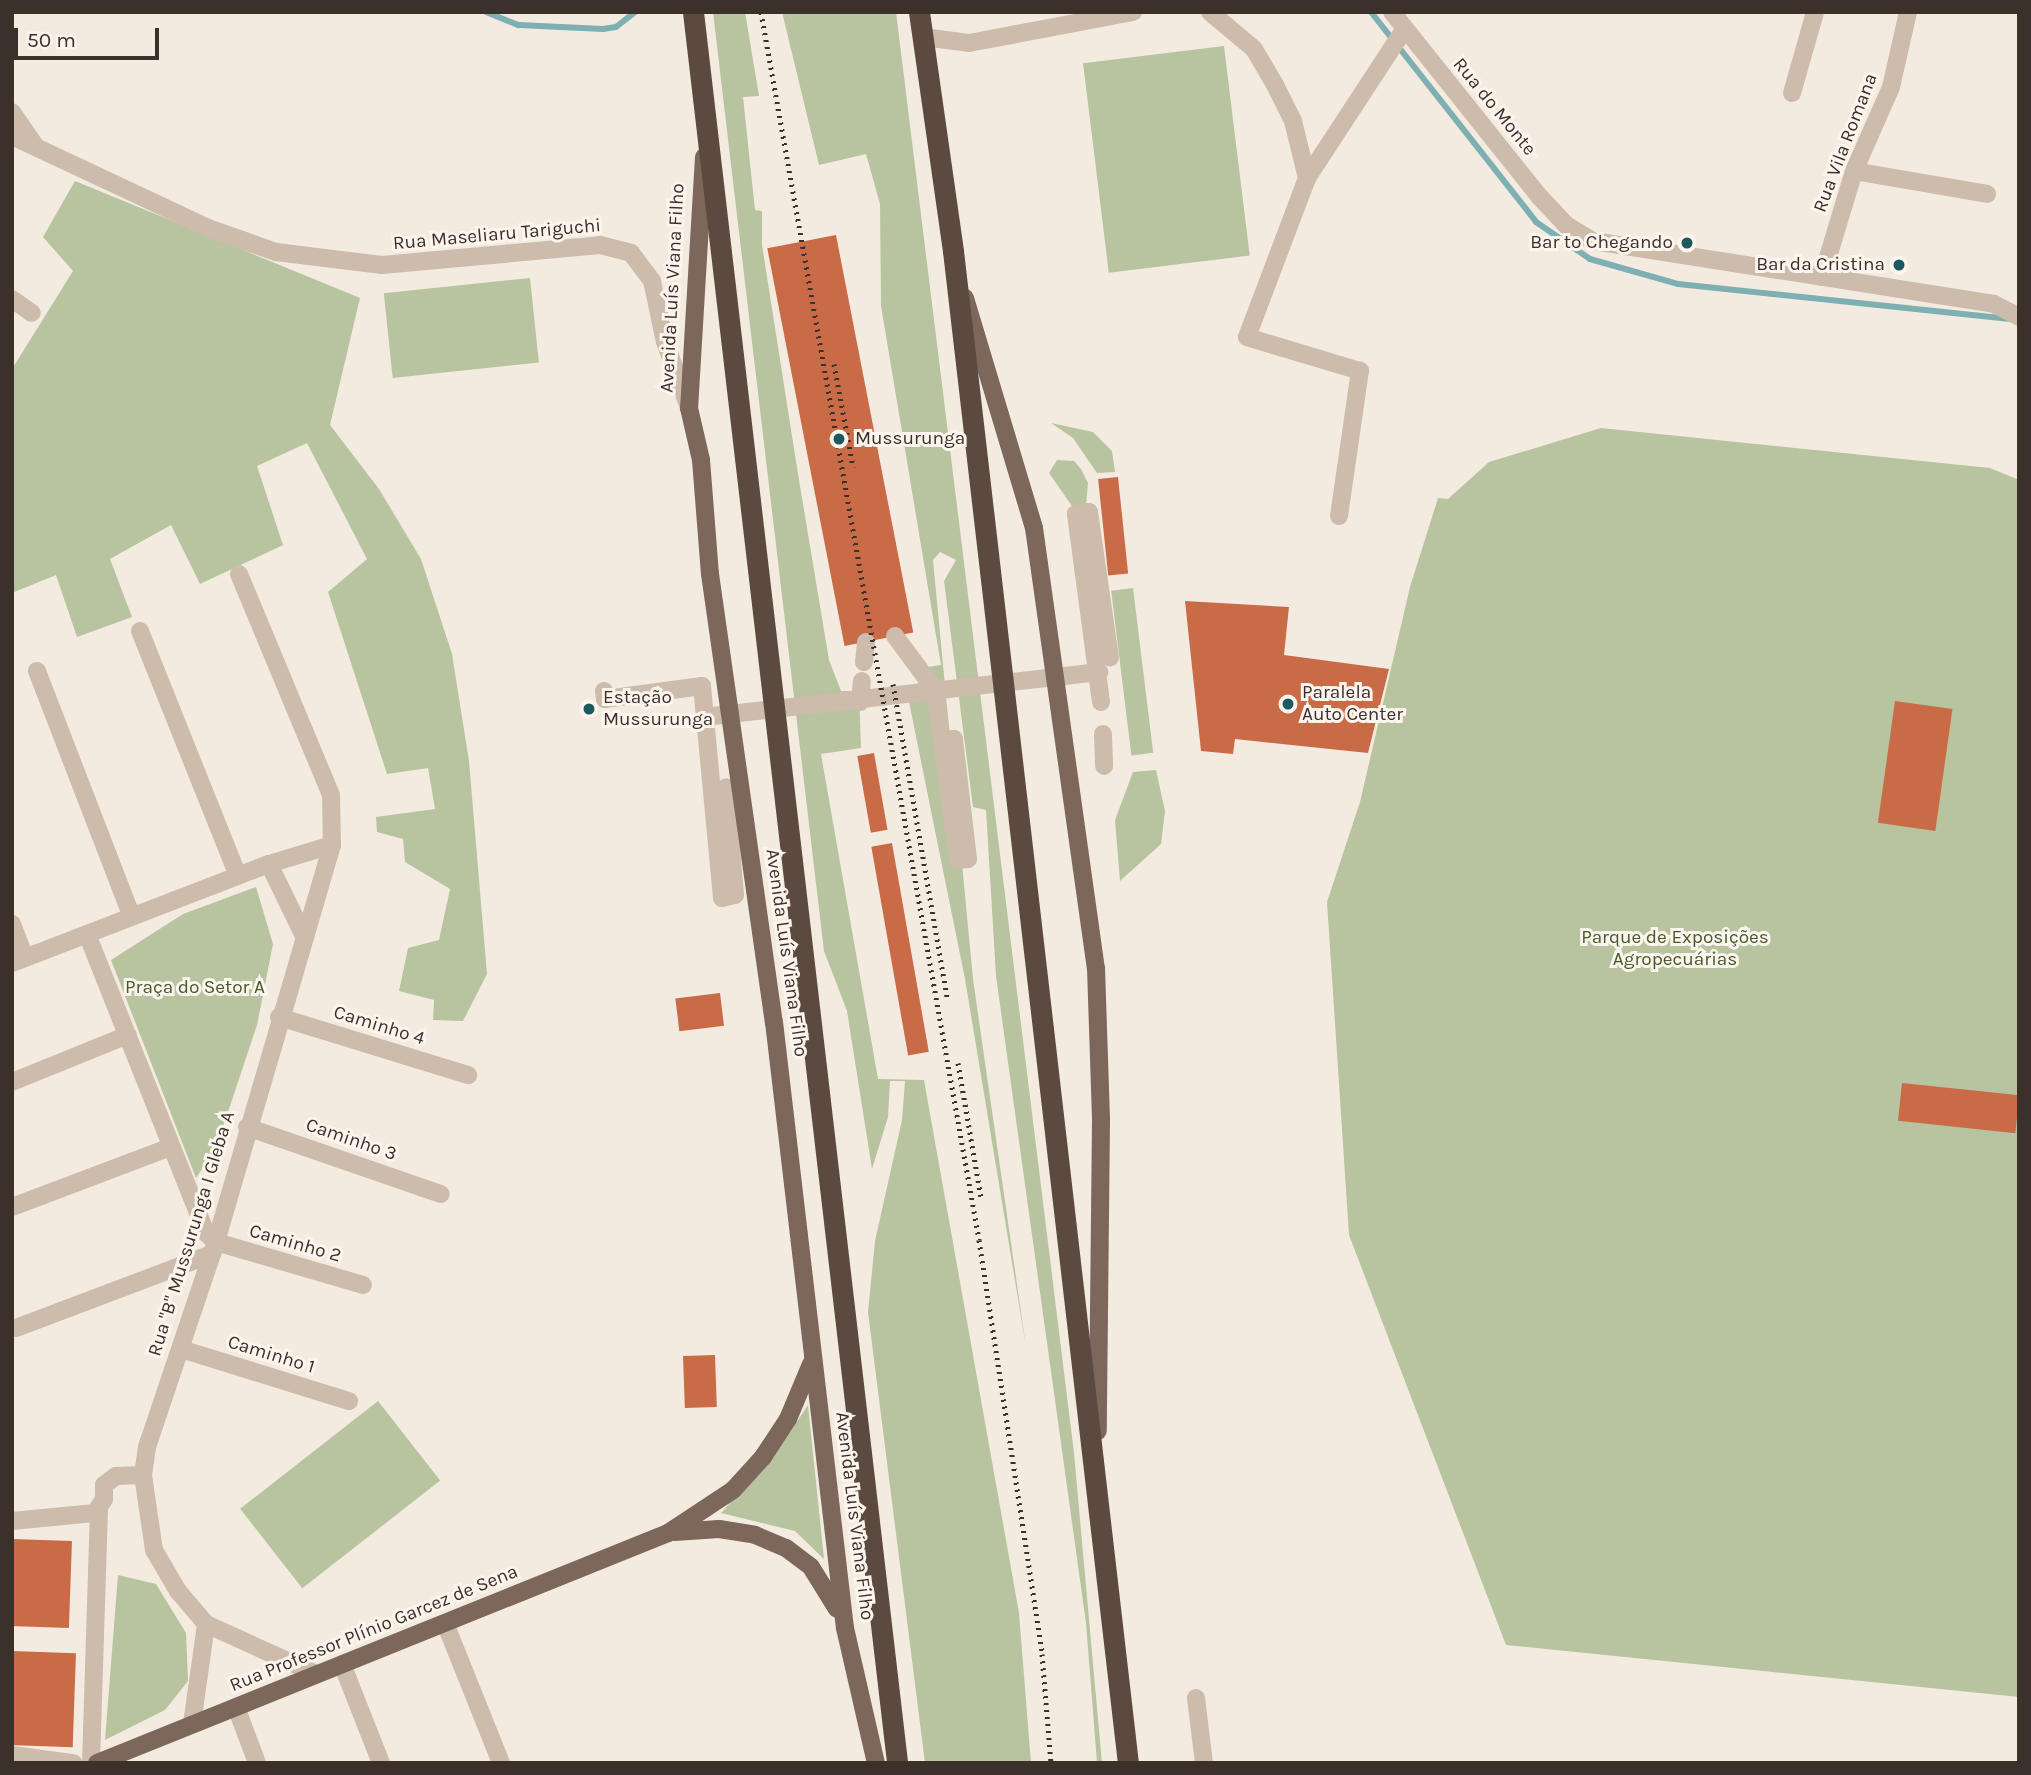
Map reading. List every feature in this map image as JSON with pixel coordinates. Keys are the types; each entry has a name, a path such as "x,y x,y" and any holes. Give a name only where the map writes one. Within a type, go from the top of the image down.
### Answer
{"highway":[{"name":"Avenida Luís Viana Filho","path":"693,12 705,146 897,1763"},
{"path":"919,12 953,251 1128,1763"}],"main road":[{"name":"Avenida Luís Viana Filho","path":"705,146 689,408 701,460 710,574 774,1022 845,1628 876,1763"},
{"path":"953,251 1034,528 1096,968 1101,1120 1098,1508"},
{"name":"Rua Professor Plínio Garcez de Sena","path":"94,1763 129,1757 192,1724 668,1533 733,1490 763,1457 788,1419 812,1361"},
{"name":"Rua Professor Plínio Garcez de Sena","path":"668,1533 719,1529 755,1535 786,1548 811,1567 845,1628"}],"street":[{"path":"923,37 969,43 1133,12"},
{"path":"1210,12 1254,49 1293,121 1307,178"},
{"name":"Rua do Monte","path":"1392,12 1399,35 1566,225 1618,247 1822,277"},
{"path":"1792,93 1815,12"},
{"name":"Rua Vila Romana","path":"1822,277 1854,171 1891,87 1908,12"},
{"path":"1339,516 1360,371 1247,337 1307,178 1382,56 1399,35"},
{"path":"12,112 36,147"},
{"name":"Rua Maseliaru Tariguchi","path":"12,136 208,228 276,252 382,265 600,245 631,253 652,281 674,372 689,408"},
{"path":"1854,171 1987,194"},
{"path":"1822,277 1994,304 2019,317"},
{"path":"12,299 32,313"},
{"path":"1101,702 1076,514 1088,512 1110,657"},
{"name":"Rua \"B\" Mussurunga I Gleba A","path":"239,574 331,795 332,845 279,1017 214,1248 147,1447 143,1475 154,1550 178,1591 206,1624 316,1674"},
{"path":"140,631 237,874"},
{"path":"895,636 935,690 958,860 968,859 954,739 948,740 958,818"},
{"path":"864,662 866,642"},
{"path":"37,670 131,915"},
{"path":"704,717 860,702 935,690 1099,672"},
{"path":"860,702 862,681"},
{"path":"604,691 605,699 702,687 722,898 735,895 726,787 721,788 728,886"},
{"path":"1102,734 1104,766"},
{"path":"12,924 18,960 237,874 332,845"},
{"path":"269,864 305,938"},
{"path":"16,1328 214,1248 199,1221 87,934"},
{"name":"Caminho 4","path":"279,1017 468,1075"},
{"path":"12,1082 128,1035"},
{"name":"Caminho 3","path":"247,1127 441,1194"},
{"path":"12,1207 171,1147"},
{"name":"Caminho 2","path":"214,1248 363,1285"},
{"name":"Caminho 1","path":"181,1349 349,1401"},
{"path":"94,1763 99,1510 104,1485 116,1476 143,1475"},
{"path":"12,1521 69,1520 99,1510"},
{"path":"445,1623 501,1763"},
{"path":"192,1724 206,1624"},
{"path":"342,1664 381,1763"},
{"path":"1196,1698 1204,1763"},
{"path":"236,1707 257,1763"},
{"path":"12,1755 73,1763"}],"green space":[{"path":"713,12 745,12 759,96 743,97 755,210 762,211 762,245 829,660 841,691 859,691 861,748 821,754 878,1079 924,1080 1019,1613 1031,1763 925,1763 868,1312 875,1241 902,1120 905,1081 890,1081 888,1117 872,1169 847,1011 824,951"},
{"path":"782,12 896,12 1074,1453 1102,1763 1097,1763 1086,1623 996,976 986,810 973,807 944,581 956,560 940,552 933,560 973,979 1026,1347 965,979 906,687 930,680 927,667 941,665 881,306 880,204 866,154 819,165"},
{"path":"1224,46 1250,255 1109,273 1083,63"},
{"path":"75,181 360,298 330,425 379,489 421,559 452,654 469,761 487,974 463,1021 433,1020 434,1000 399,991 408,948 439,940 450,889 405,862 403,839 377,832 376,817 435,809 428,768 387,774 328,592 367,559 307,443 257,466 283,545 200,584 171,525 110,559 132,617 77,637 56,575 12,593 12,369 73,271 43,237"},
{"path":"530,278 539,363 393,378 384,293"},
{"path":"1051,423 1093,432 1112,451 1115,472 1097,473 1073,438"},
{"name":"Parque de Exposições Agropecuárias","path":"1601,428 1990,468 2019,480 2019,1697 1506,1645 1349,1235 1327,902 1360,802 1410,587 1438,498 1448,499 1489,462"},
{"path":"1057,460 1074,461 1081,469 1088,483 1086,506 1074,509 1049,473"},
{"path":"1133,588 1153,753 1131,755 1111,591"},
{"path":"1156,770 1165,811 1161,844 1120,881 1115,820 1133,772"},
{"name":"Praça do Setor A","path":"256,887 273,944 257,1025 216,1148 196,1178 111,960 183,914"},
{"path":"378,1401 440,1481 302,1588 240,1509"},
{"path":"808,1405 824,1559 795,1531 721,1513 782,1444"},
{"path":"118,1575 156,1584 186,1633 188,1681 165,1710 105,1740"}],"building":[{"name":"Mussurunga","path":"836,235 913,633 845,646 767,248"},
{"path":"1118,477 1128,573 1108,576 1098,479"},
{"name":"Paralela Auto Center","path":"1185,601 1289,607 1284,655 1389,669 1368,753 1235,739 1233,754 1201,751"},
{"path":"1895,701 1952,709 1935,831 1878,823"},
{"path":"874,753 888,830 871,833 857,756"},
{"path":"892,843 929,1052 908,1055 871,847"},
{"path":"720,993 724,1026 679,1031 675,998"},
{"path":"1902,1083 2019,1095 2015,1133 1898,1121"},
{"path":"715,1355 717,1407 685,1408 683,1356"},
{"path":"12,1539 72,1541 69,1628 12,1626"},
{"path":"12,1651 76,1653 73,1747 12,1745"}],"waterway":[{"path":"486,12 519,25 603,29 616,27 635,12"},
{"path":"1371,12 1536,222 1590,259 1678,284 2010,319"}],"railway":[{"path":"761,12 979,1240 1042,1654 1051,1763"},
{"path":"834,364 853,467"},
{"path":"893,684 947,998"},
{"path":"958,1063 981,1198"}],"place":[{"name":"Bar to Chegando","path":"1687,243"},
{"name":"Bar da Cristina","path":"1899,265"},
{"name":"Mussurunga","path":"839,439"},
{"name":"Paralela Auto Center","path":"1288,704"},
{"name":"Estação Mussurunga","path":"589,709"}]}
